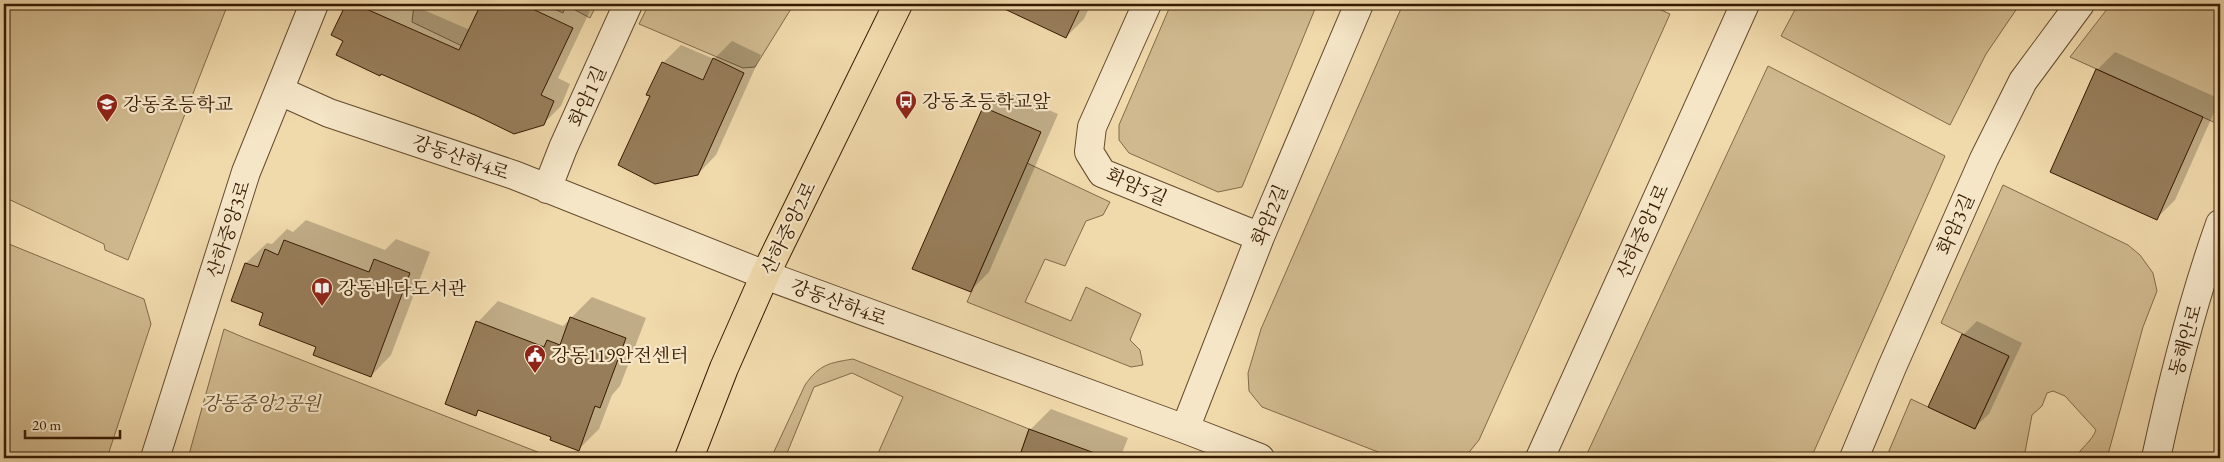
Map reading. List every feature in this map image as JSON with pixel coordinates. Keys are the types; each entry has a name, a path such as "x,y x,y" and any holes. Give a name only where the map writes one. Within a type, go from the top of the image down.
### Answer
{"main road":[{"name":"산하중앙2로","path":"689,458 724,368 764,275 898,4"}],"street":[{"name":"산하중앙3로","path":"155,458 246,172 314,4"},
{"name":"화암1길","path":"547,189 563,148 628,4"},
{"name":"화암5길","path":"1147,4 1092,127 1089,152 1102,173 1260,237"},
{"name":"화암2길","path":"1185,429 1260,237 1359,4"},
{"name":"산하중앙1로","path":"1540,458 1745,4"},
{"name":"화암3길","path":"1854,458 1984,159 2023,81 2080,4"},
{"name":"강동산하4로","path":"280,91 329,113 514,175 764,275 1260,458"},
{"name":"동해안로","path":"2156,458 2170,396 2208,257 2220,224"}],"green space":[{"name":"강동초등학교","path":"4,4 219,4 226,9 128,260 105,250 104,244 4,197"},
{"path":"414,4 481,4 462,46 412,22"},
{"path":"543,4 597,4 590,18 566,5 563,13"},
{"path":"649,4 794,4 755,67 743,68 639,24"},
{"path":"1171,4 1317,4 1242,187 1218,192 1129,153 1119,140 1119,125"},
{"path":"1403,4 1648,4 1670,14 1479,440 1466,456 1457,458 1391,457 1262,407 1249,391 1248,373 1261,329"},
{"path":"1798,4 2020,4 1986,54 1950,125 1781,36"},
{"path":"2111,4 2220,4 2220,125 2070,57"},
{"path":"1768,66 1945,156 1811,458 1585,458"},
{"path":"1027,163 1110,202 1103,215 1086,221 1065,266 1045,259 1025,302 1071,321 1086,287 1141,314 1130,340 1140,350 1143,365 1131,367 967,302"},
{"path":"2003,185 2128,245 2140,255 2153,273 2157,291 2143,327 2107,458 2075,458 2092,438 2096,430 2065,396 2053,391 2047,393 2042,406 2032,415 2024,458 1886,458 1911,399 1975,429 2009,357 1941,323"},
{"path":"4,242 144,299 151,324 107,458 4,458"},
{"name":"강동중앙2공원","path":"224,329 245,338 553,458 188,458"},
{"path":"853,359 1029,429 1019,458 876,458 903,397 852,373 814,387 785,458 771,458 810,378 826,366"}],"building":[{"path":"346,4 355,4 459,50 481,4 522,4 573,28 541,95 554,101 544,125 514,134 336,55 343,41 331,35"},
{"path":"994,4 1082,4 1066,38"},
{"path":"713,58 744,73 698,175 655,184 618,165 650,96 646,95 662,62 703,80"},
{"path":"2096,69 2203,117 2157,220 2050,172"},
{"path":"983,107 1041,132 971,292 912,269"},
{"name":"강동바다도서관","path":"284,240 369,272 374,259 410,273 371,377 313,355 316,347 259,325 263,313 231,301 245,263 258,267 265,249 278,255"},
{"name":"강동119안전센터","path":"570,317 626,338 600,408 595,406 579,451 550,440 551,437 478,410 476,416 445,404 476,321 544,347 547,340 560,345"},
{"path":"1962,334 2009,356 1975,429 1928,407"},
{"path":"1029,429 1100,455 1099,458 1019,458"}],"place":[{"name":"강동초등학교앞","path":"906,120"},
{"name":"강동초등학교","path":"107,123"},
{"name":"강동바다도서관","path":"322,307"},
{"name":"강동119안전센터","path":"535,374"}]}
